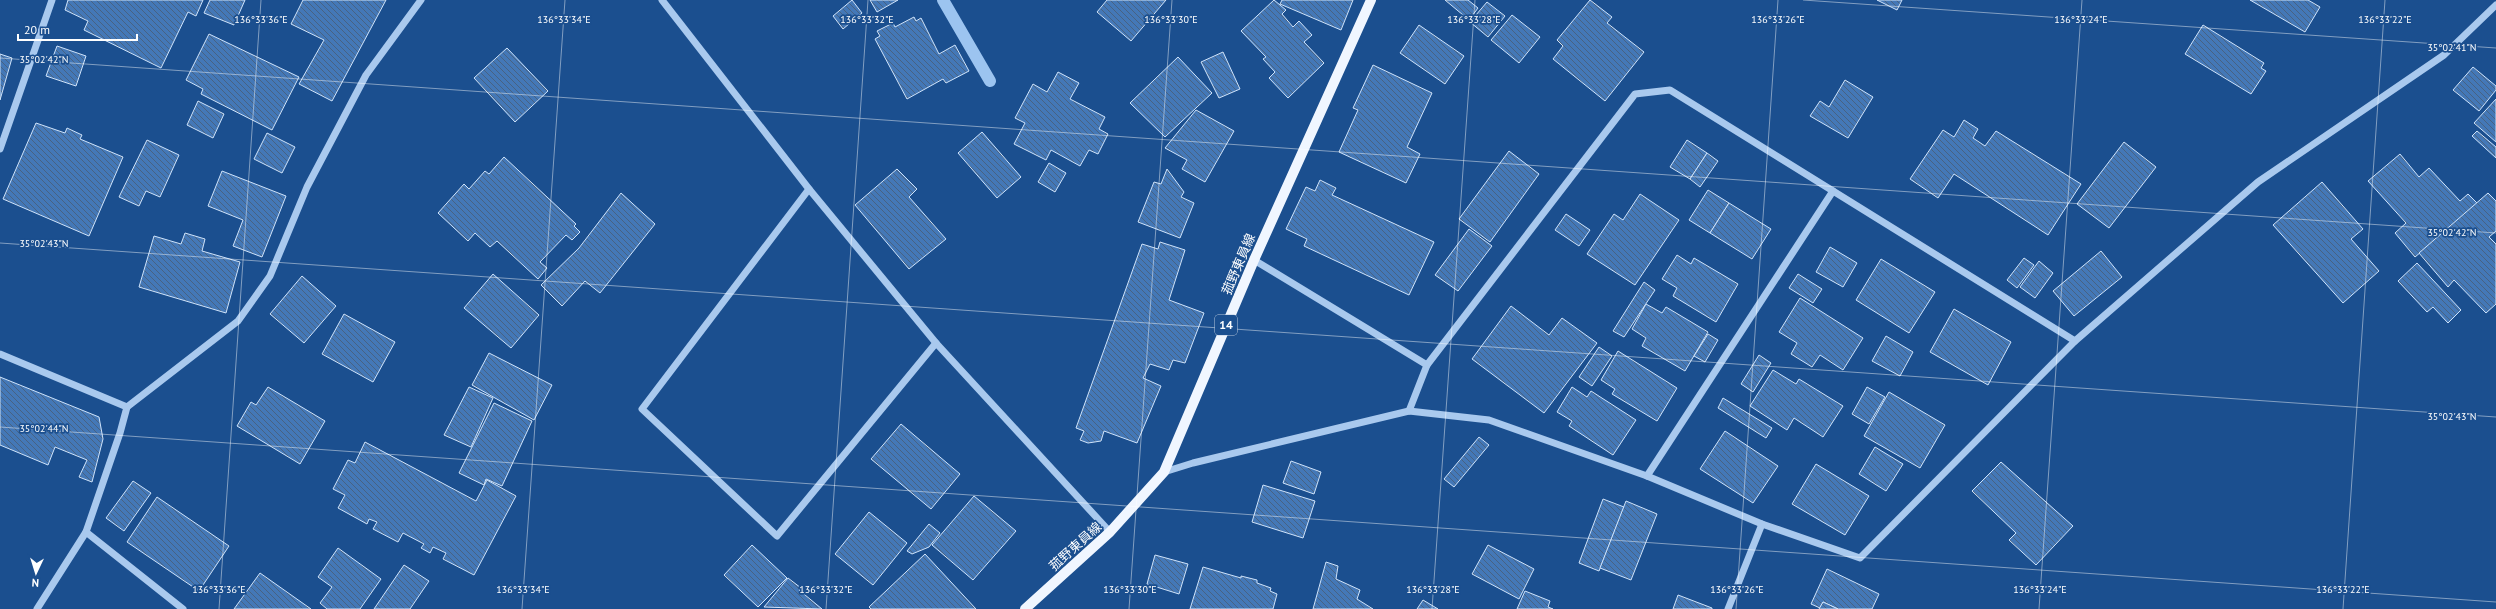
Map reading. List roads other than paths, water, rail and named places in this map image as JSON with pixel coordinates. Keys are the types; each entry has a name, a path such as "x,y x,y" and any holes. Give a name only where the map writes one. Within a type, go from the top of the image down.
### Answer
{"main road":[{"name":"菰野東員線","path":"1025,609 1110,532 1164,472 1254,260 1371,0"}],"street":[{"path":"0,149 52,0"},
{"path":"37,609 86,532 120,433 127,407 238,321 270,276 307,188 366,75 421,0"},
{"path":"662,0 809,189 936,343 1110,532"},
{"path":"1164,472 1193,463 1409,411 1489,420 1648,476 1762,524 1860,558 2075,341 2258,182 2444,55 2496,5"},
{"path":"1409,411 1427,365 1635,94 1670,90 2075,341"},
{"path":"809,189 642,409 776,536 936,343"},
{"path":"1648,476 1833,191"},
{"path":"1254,260 1427,365"},
{"path":"0,354 127,407"},
{"path":"1728,609 1762,524"},
{"path":"86,532 183,609"}],"waterway":[{"path":"943,0 990,81"}]}
